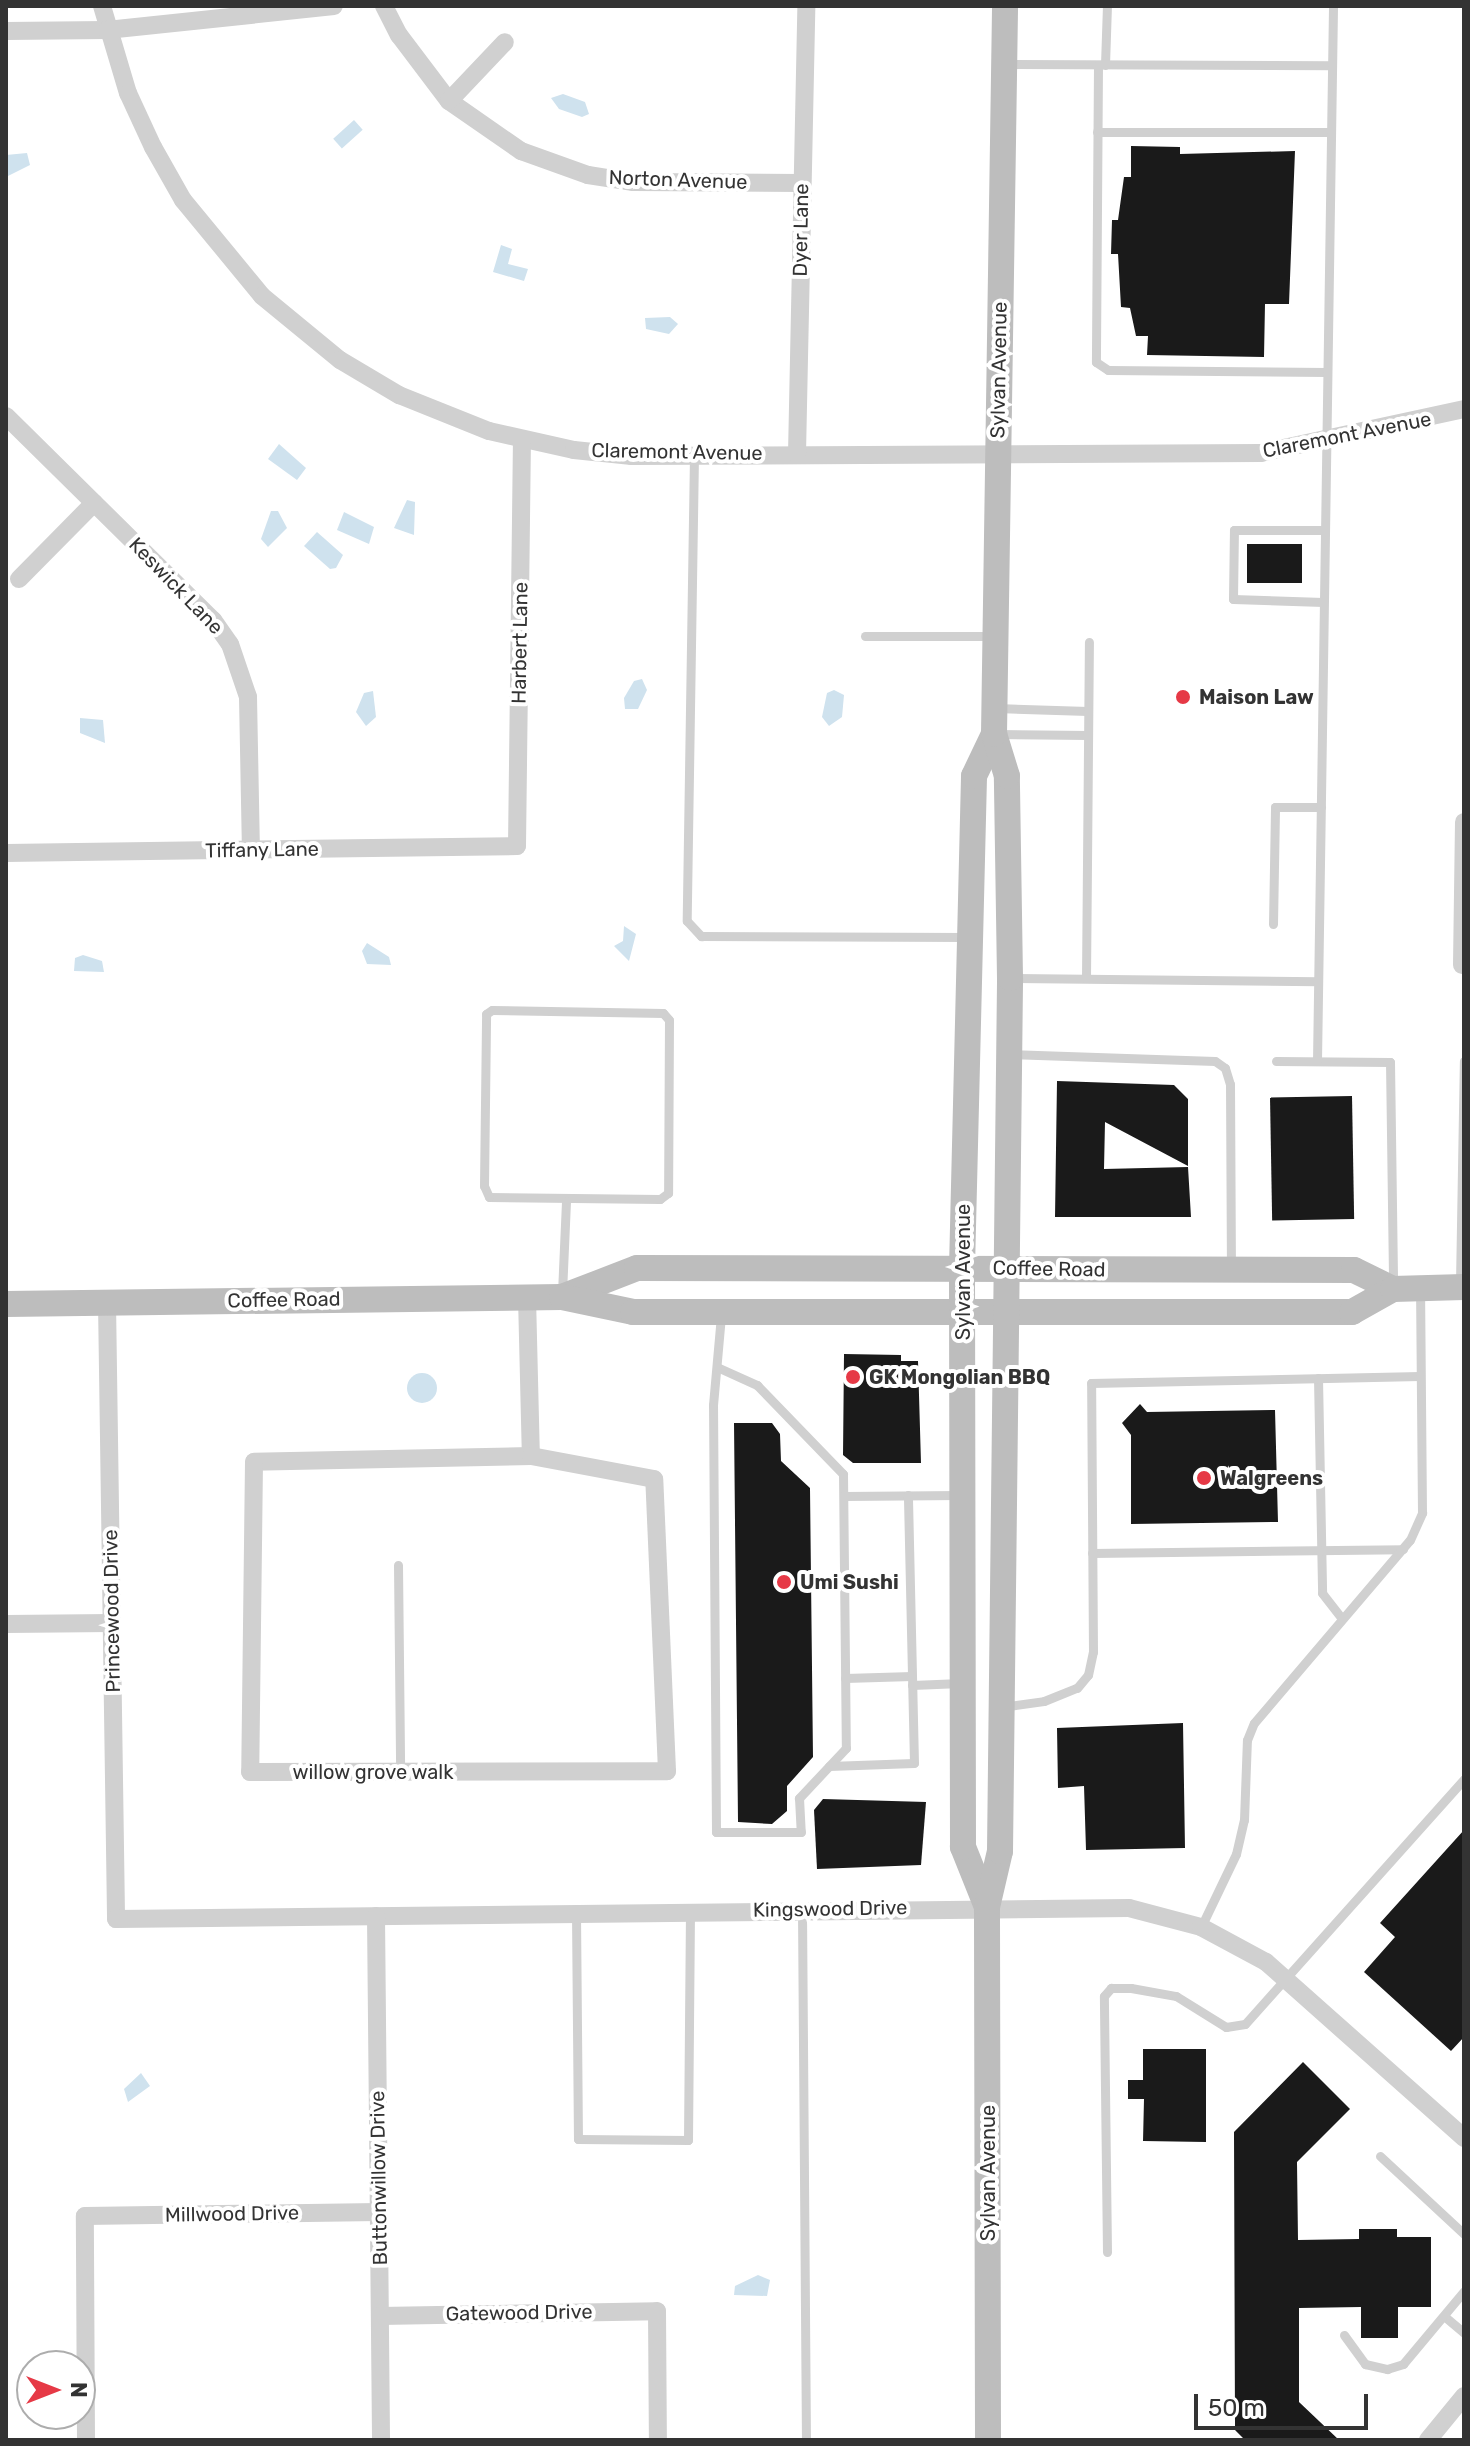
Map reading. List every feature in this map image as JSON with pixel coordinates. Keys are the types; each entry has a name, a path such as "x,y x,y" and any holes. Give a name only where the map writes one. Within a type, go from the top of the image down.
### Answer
{"main road":[{"name":"Sylvan Avenue","path":"988,2440 987,1907 1000,1851 1003,1311 1010,978 1007,776 994,721 1005,6"},
{"name":"Sylvan Avenue","path":"987,1907 963,1847 962,1268 974,776 994,721"},
{"name":"Coffee Road","path":"562,1297 637,1268 1354,1270 1393,1289"},
{"name":"Coffee Road","path":"6,1304 562,1297 633,1312 1352,1312 1393,1289 1462,1287"}],"street":[{"name":"Claremont Avenue","path":"102,6 128,93 176,187 262,296 340,360 399,395 522,440 632,456 1261,453 1326,442 1464,409"},
{"path":"6,31 107,30 334,6"},
{"name":"Norton Avenue","path":"384,6 406,46 449,101 521,151 588,175 633,182 802,183"},
{"name":"Dyer Lane","path":"797,454 806,6"},
{"path":"449,101 505,42"},
{"name":"Keswick Lane","path":"6,416 213,620 241,669 248,697 251,850"},
{"name":"Harbert Lane","path":"517,846 522,440"},
{"path":"19,579 94,503"},
{"path":"1462,965 1464,822"},
{"name":"Tiffany Lane","path":"6,853 517,846"},
{"path":"527,1297 531,1456"},
{"name":"Princewood Drive","path":"107,1302 116,1919"},
{"name":"willow grove walk","path":"531,1456 654,1479 667,1771 250,1772 254,1462 531,1456"},
{"path":"6,1624 112,1623"},
{"name":"Kingswood Drive","path":"116,1919 987,1907 1129,1908 1201,1927 1255,1955 1464,2138"},
{"name":"Buttonwillow Drive","path":"376,1916 381,2440"},
{"name":"Millwood Drive","path":"86,2440 85,2216 379,2212"},
{"name":"Gatewood Drive","path":"380,2316 657,2311 658,2440"},
{"path":"1428,2440 1464,2396"}],"lane":[{"path":"1107,6 1097,132 1096,362 1100,367 1327,372"},
{"path":"1317,1061 1333,6"},
{"path":"1004,64 1332,65"},
{"path":"1097,132 1331,132"},
{"path":"694,455 687,921 701,936 969,937"},
{"path":"1323,602 1233,599 1234,530 1325,530"},
{"path":"865,636 995,636"},
{"path":"1086,978 1089,642"},
{"path":"994,721 1088,711"},
{"path":"994,721 1088,735"},
{"path":"1273,924 1275,807 1321,807"},
{"path":"1010,978 1318,981"},
{"path":"663,1013 669,1020 668,1193 660,1199 566,1201 489,1197 484,1186 486,1014 663,1013"},
{"path":"1008,1054 1215,1061 1225,1068 1230,1084 1231,1272"},
{"path":"1276,1061 1390,1062 1393,1289"},
{"path":"1462,1287 1463,1061"},
{"path":"562,1297 566,1201"},
{"path":"1201,1927 1236,1854 1244,1820 1247,1740 1254,1723 1341,1617 1403,1549 1422,1513 1420,1288"},
{"path":"717,1367 757,1385 843,1474 846,1748 799,1798 801,1832 716,1832 717,1367 721,1312"},
{"path":"1001,1707 1044,1701 1077,1688 1088,1675 1092,1553 1091,1383 1420,1376"},
{"path":"1318,1378 1322,1593 1341,1617"},
{"path":"829,1766 914,1763 908,1495"},
{"path":"844,1496 963,1495"},
{"path":"1092,1553 1403,1549"},
{"path":"398,1565 400,1771"},
{"path":"845,1678 963,1683"},
{"path":"1107,2252 1104,1996 1111,1988 1131,1988 1176,1996 1232,2029 1245,2024 1464,1779"},
{"path":"802,1910 806,2440"},
{"path":"576,1913 578,2139 688,2140 690,1911"},
{"path":"1380,2156 1464,2234"},
{"path":"1344,2335 1356,2357 1387,2369 1403,2364 1464,2291"},
{"path":"1444,2316 1464,2333"}],"water":[{"path":"563,94 585,102 589,114 582,117 559,109 551,98"},
{"path":"354,120 363,130 342,148 333,139"},
{"path":"27,153 30,165 6,177 6,155"},
{"path":"501,245 512,249 508,264 528,269 524,281 493,272"},
{"path":"670,317 678,324 669,334 646,329 645,318"},
{"path":"279,444 306,468 297,480 268,459"},
{"path":"407,500 415,502 414,535 394,528"},
{"path":"271,511 278,511 287,528 268,547 261,539"},
{"path":"344,512 374,527 369,544 337,530"},
{"path":"317,532 343,555 336,568 330,569 304,546"},
{"path":"642,679 647,690 638,709 625,709 624,698 634,681"},
{"path":"834,690 844,695 842,717 829,726 822,717 827,693"},
{"path":"373,691 376,717 366,726 356,712 364,693"},
{"path":"80,718 103,720 105,743 80,733"},
{"path":"624,926 636,934 629,961 614,946 623,941"},
{"path":"367,943 389,957 391,965 367,964 362,951"},
{"path":"83,955 102,961 104,972 74,971 75,958"},
{"path":"422,1373 433,1377 437,1388 433,1399 422,1403 411,1399 407,1388 411,1377"},
{"path":"141,2073 150,2086 128,2102 124,2089"},
{"path":"758,2275 770,2280 767,2296 734,2295 735,2286"}],"building":[{"path":"1131,146 1180,147 1180,154 1295,151 1289,304 1265,304 1264,357 1147,355 1148,336 1136,336 1130,308 1121,307 1118,254 1111,254 1112,220 1118,220 1124,177 1131,177"},
{"path":"1247,544 1302,544 1302,583 1247,583"},
{"path":"1057,1081 1174,1085 1188,1099 1188,1166 1105,1122 1104,1169 1188,1167 1191,1217 1055,1217"},
{"path":"1352,1096 1354,1219 1272,1220 1270,1097"},
{"path":"844,1354 901,1355 901,1361 918,1361 921,1463 853,1463 843,1455"},
{"name":"Walgreens","path":"1140,1404 1147,1412 1275,1410 1278,1522 1131,1524 1131,1435 1122,1423"},
{"path":"734,1423 772,1423 780,1434 781,1461 810,1488 813,1757 787,1786 787,1811 772,1824 738,1822"},
{"path":"1183,1723 1185,1848 1086,1850 1084,1786 1058,1788 1057,1728"},
{"path":"823,1799 926,1802 921,1865 817,1869 814,1810"},
{"path":"1464,1830 1464,2037 1451,2051 1364,1972 1395,1937 1380,1923"},
{"path":"1143,2049 1206,2049 1206,2142 1143,2141 1144,2099 1128,2099 1128,2080 1143,2080"},
{"path":"1303,2062 1350,2109 1297,2162 1298,2240 1359,2239 1359,2229 1397,2229 1397,2237 1431,2237 1431,2307 1398,2307 1398,2338 1361,2338 1361,2307 1299,2308 1299,2402 1339,2440 1245,2440 1235,2430 1234,2132"}],"place":[{"name":"Maison Law","path":"1183,697"},
{"name":"GK Mongolian BBQ","path":"853,1377"},
{"name":"Walgreens","path":"1204,1478"},
{"name":"Umi Sushi","path":"784,1582"}]}
